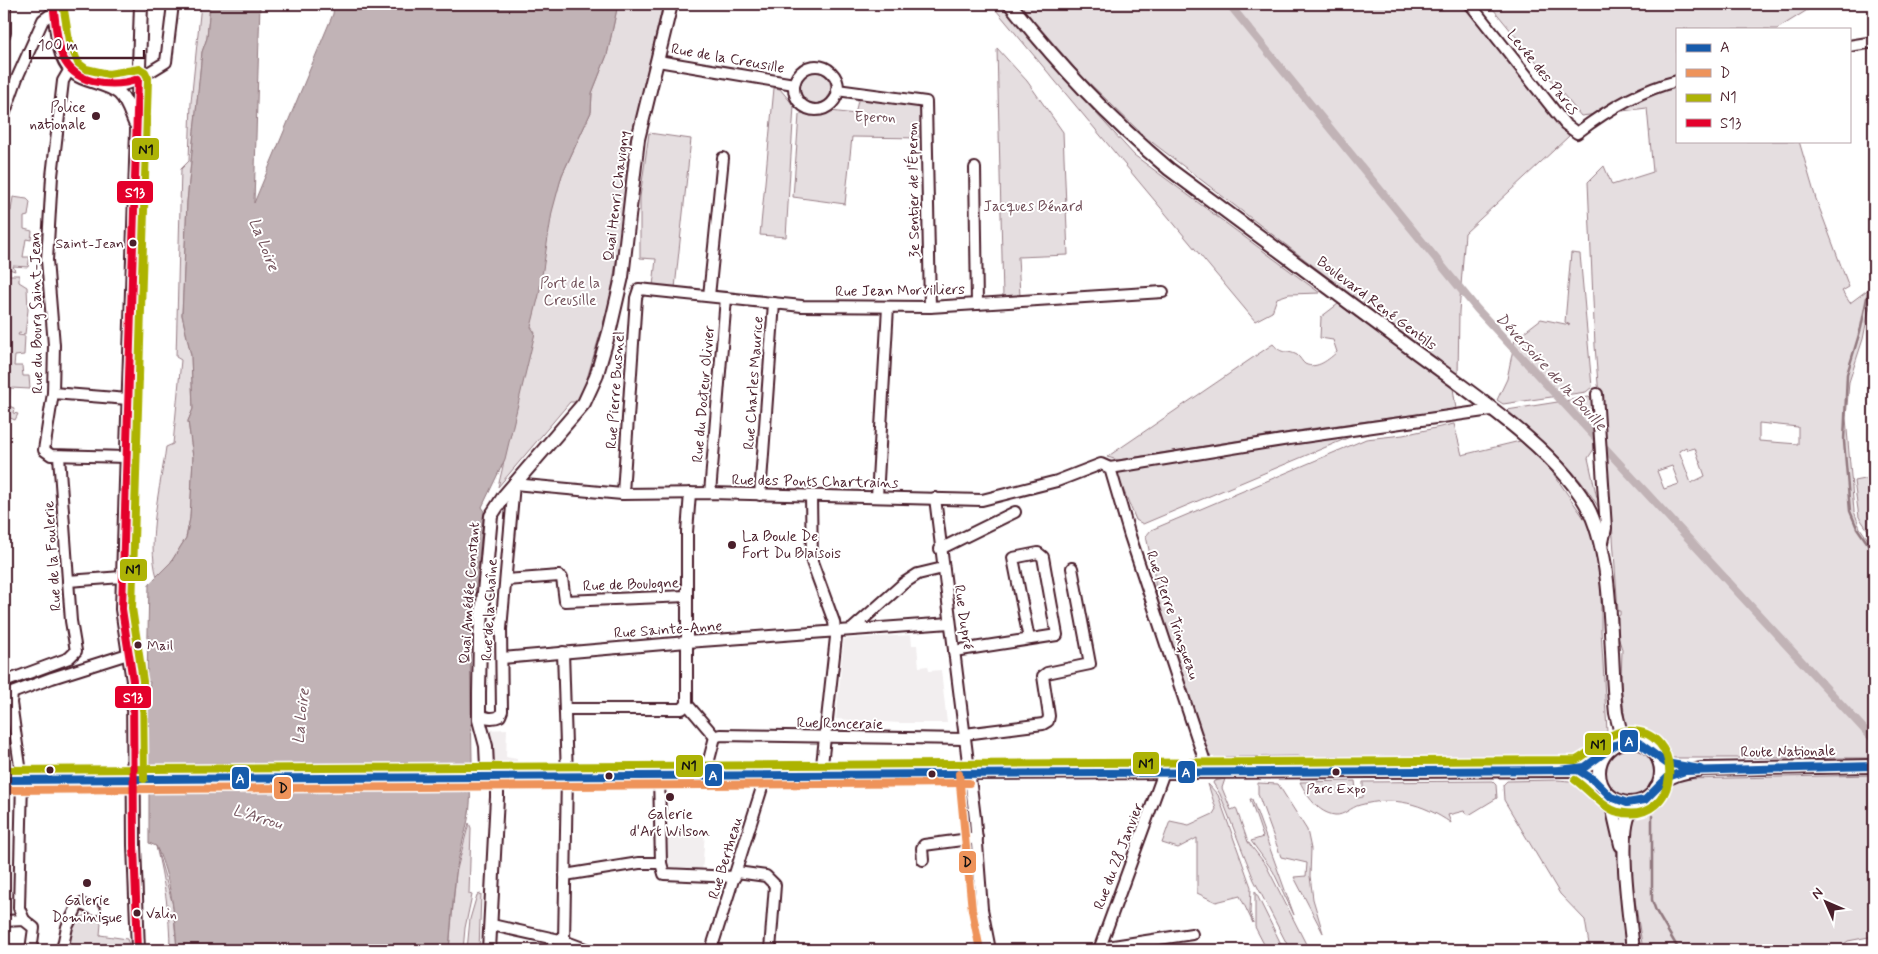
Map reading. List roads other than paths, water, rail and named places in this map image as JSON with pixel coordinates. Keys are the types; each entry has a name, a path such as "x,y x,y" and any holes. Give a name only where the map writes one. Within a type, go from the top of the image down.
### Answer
{"main road":[{"path":"4,4 4,33"},
{"path":"138,950 133,682 122,623 122,577 141,4"},
{"name":"Quai Henri Chavigny","path":"514,484 584,403 596,377 622,277 638,139 670,4"},
{"name":"Boulevard René Gentils","path":"1010,4 1044,46 1123,130 1169,169 1492,410 1544,453 1569,478 1589,510 1602,548 1613,688 1618,726 1622,736 1628,741"},
{"path":"54,8 61,48 70,69 78,76 104,84 120,85 138,80"},
{"path":"104,84 123,98 136,126"},
{"name":"Quai Amédée Constant","path":"489,950 492,925 497,787 487,766 479,713 480,636 490,525 497,504 514,484"},
{"name":"Boulevard René Gentils","path":"1606,752 1611,734 1613,688"},
{"path":"969,773 1578,770 1593,763 1615,744 1628,741 1646,745 1658,758 1661,775 1656,788 1645,800 1634,807 1628,818 1626,870"},
{"path":"1606,752 1599,767 1599,776 1616,819 1626,870 1633,950"},
{"name":"Route Nationale","path":"1658,758 1668,764 1702,769"},
{"name":"Route Nationale","path":"1656,788 1668,777 1685,771 1702,769 1874,766"},
{"path":"1578,770 1622,802 1634,803 1645,800"},
{"path":"134,779 493,777"}],"street":[{"path":"138,80 166,62 173,4"},
{"name":"Levée des Parcs","path":"1470,4 1565,124 1577,133 1628,100 1660,85 1676,81"},
{"path":"4,115 17,78 43,20 54,8"},
{"path":"1850,46 1874,42"},
{"name":"Rue de la Creusille","path":"658,61 794,84"},
{"name":"Rue de la Creusille","path":"815,66 829,71 834,76 837,90 836,97 826,107 812,110 800,103 794,91 794,84 802,72 815,66"},
{"name":"Rue du Bourg Saint-Jean","path":"59,456 47,454 44,448 54,393 54,345 47,260 52,176 63,81 70,69"},
{"name":"3e Sentier de l'Éperon","path":"837,90 926,102 930,307"},
{"path":"709,296 723,158"},
{"path":"975,168 977,304"},
{"name":"Rue Jean Morvilliers","path":"639,290 802,306 888,307 930,307 1163,292"},
{"name":"Rue Pierre Busnel","path":"623,493 635,308 639,290"},
{"name":"Rue du Docteur Olivier","path":"710,494 726,298"},
{"name":"Rue Charles Maurice","path":"760,495 774,302"},
{"path":"877,497 888,307"},
{"path":"54,393 128,399"},
{"path":"1597,394 1606,528 1602,548"},
{"name":"Rue des Ponts Chartrains","path":"514,484 564,490 623,493 982,500 1057,481 1101,464 1110,468 1289,438 1492,410"},
{"path":"59,456 126,458"},
{"name":"Rue de la Foulerie","path":"4,682 69,658 75,654 76,647 71,621 59,456"},
{"name":"Rue Pierre Trinqueau","path":"1110,468 1130,536 1208,771"},
{"name":"Rue de la Chaîne","path":"479,713 485,717 500,716 501,629 506,580 508,530 514,484"},
{"path":"690,493 687,704 715,737 705,775"},
{"path":"811,496 812,562 836,632 821,774"},
{"name":"Rue Dupré","path":"935,498 977,838 982,909 990,950"},
{"path":"940,549 1015,512"},
{"path":"954,650 1057,635 1043,557 1038,553 1013,558 1029,639"},
{"path":"850,630 904,583 918,574 943,568"},
{"name":"Rue Ronceraie","path":"715,737 720,735 826,738 965,737 1043,724 1048,721 1049,716 1043,676 1047,673 1090,664 1072,568"},
{"name":"Rue de Boulogne","path":"506,580 559,576 562,578 565,601 688,596"},
{"path":"68,581 122,577"},
{"name":"Rue Sainte-Anne","path":"502,658 687,642 950,623"},
{"path":"564,652 567,776 564,941"},
{"path":"12,693 128,654"},
{"path":"4,682 12,693 11,703 22,780 19,908 24,920 35,930 31,950"},
{"path":"566,709 682,709 687,704"},
{"name":"Rue du 28 Janvier","path":"1099,949 1164,772"},
{"path":"493,777 969,773"},
{"name":"Rue Bertheau","path":"711,950 766,775"},
{"path":"659,776 660,863 663,872 668,875 736,874 766,876 775,885 770,950"},
{"path":"4,780 134,779"},
{"path":"923,860 922,848 924,845 977,838"},
{"path":"565,875 639,863 660,863"},
{"path":"62,950 67,927 78,905 81,904 95,910"},
{"path":"4,921 24,920"},
{"path":"492,925 564,941 588,950"},
{"path":"1099,949 1192,934"}],"water":[{"path":"210,4 260,4 254,203 333,14 334,4 618,4 607,55 592,93 591,112 562,175 552,212 539,295 531,327 535,333 505,459 482,507 484,510 470,644 472,761 469,769 464,769 464,786 470,786 470,809 456,873 449,950 177,950 169,884 156,846 149,843 149,791 155,787 155,770 151,770 149,766 145,712 150,682 147,681 149,584 171,562 186,538 190,518 193,457 188,421 193,409 191,355 182,315 187,202 202,52 207,38"}],"waterway":[{"name":"Déversoire de la Bouille","path":"1229,4 1477,309 1874,740"},
{"path":"1869,287 1861,328 1847,374 1844,441 1850,511 1857,528 1873,551"},
{"path":"1652,816 1652,900 1656,911 1679,950"}],"place":[{"name":"Police nationale","path":"96,116"},
{"name":"Saint-Jean","path":"133,243"},
{"name":"La Boule De Fort Du Blaisois","path":"732,545"},
{"name":"Mail","path":"138,645"},
{"name":"Parc Expo","path":"1336,772"},
{"name":"Galerie d'Art Wilson","path":"670,797"},
{"name":"Galerie Dominique","path":"87,883"},
{"name":"Valin","path":"137,913"}],"park label":[{"name":"Eperon","path":"875,117"},
{"name":"Jacques Bénard","path":"1033,206"},
{"name":"Port de la Creusille","path":"570,292"}],"water label":[{"name":"La Loire","path":"265,244"},
{"name":"La Loire","path":"300,716"},
{"name":"L'Arrou","path":"258,816"}]}
